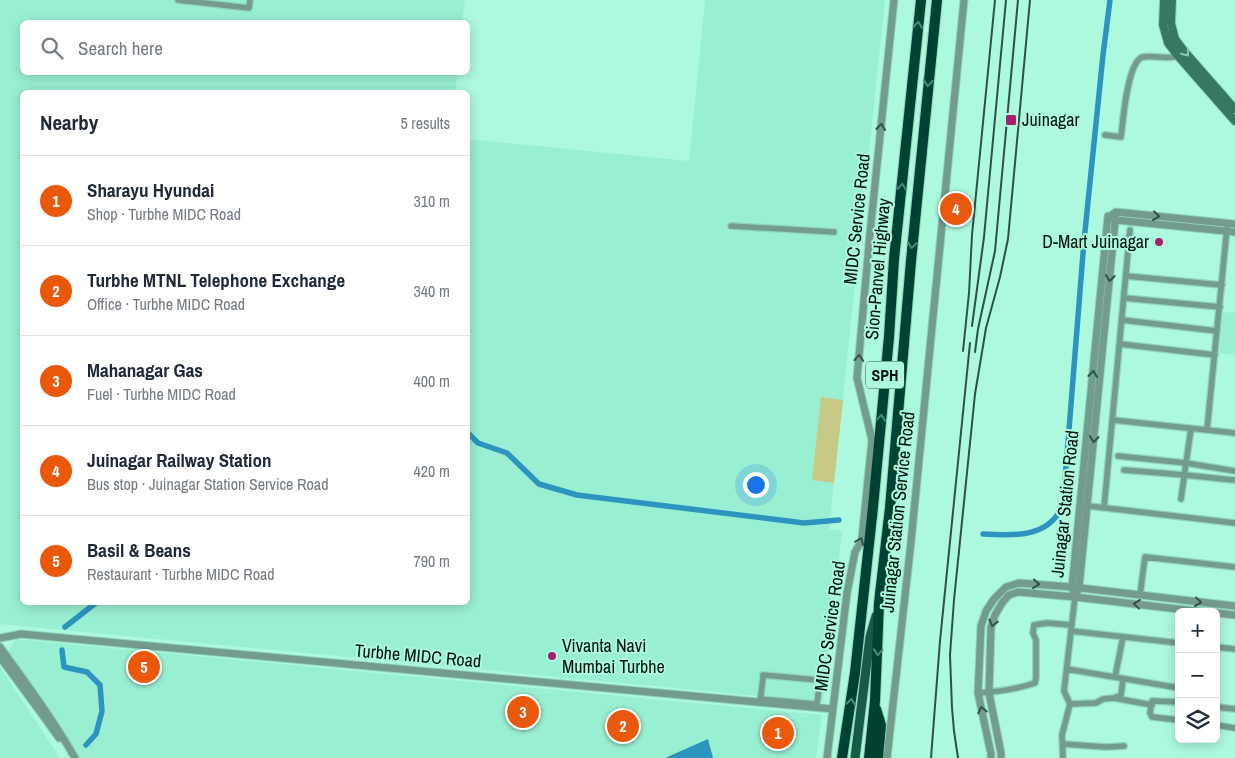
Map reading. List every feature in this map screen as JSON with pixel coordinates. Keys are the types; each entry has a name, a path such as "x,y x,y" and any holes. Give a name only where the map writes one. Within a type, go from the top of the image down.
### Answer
{"highway":[{"name":"Sion-Panvel Highway","path":"843,755 856,664 876,440 921,0"},
{"name":"Sion-Panvel Highway","path":"880,603 937,0"},
{"name":"SPH","path":"869,758 876,733 875,701 880,603"},
{"path":"876,733 878,758"}],"main road":[{"path":"1168,4 1163,25 1168,43 1235,121"},
{"path":"1168,4 1175,39 1235,109"},
{"path":"855,758 870,637 880,603"}],"street":[{"path":"178,0 249,8 250,0"},
{"name":"MIDC Service Road","path":"827,758 847,593 855,552 862,538 876,440 857,378 894,0"},
{"name":"Juinagar Station Service Road","path":"887,758 911,542 964,0"},
{"path":"1104,135 1121,137 1126,96 1137,61 1144,57 1167,58 1178,56"},
{"path":"1108,216 1116,212 1231,223 1222,285 1207,430"},
{"name":"Juinagar Station Road","path":"1074,597 1116,212"},
{"path":"1108,216 1116,220 1231,232"},
{"name":"Juinagar Station Road","path":"1084,506 1108,216"},
{"path":"731,226 834,232"},
{"path":"1104,508 1130,230"},
{"path":"1126,276 1222,285"},
{"path":"1124,298 1220,307"},
{"path":"1122,320 1217,330"},
{"path":"1120,344 1215,355"},
{"path":"1112,420 1235,433"},
{"path":"1181,499 1191,429"},
{"path":"1118,456 1186,463 1235,471"},
{"path":"1124,470 1233,480"},
{"path":"1084,506 1235,523"},
{"path":"1140,595 1144,557 1235,567"},
{"path":"991,758 992,754 978,693 981,626 986,611 994,598 1006,587 1018,583 1235,606"},
{"path":"1001,758 989,693 991,627 995,615 1009,595 1018,592 1175,609"},
{"path":"1063,758 1062,736 1070,704 1064,691 1074,597"},
{"path":"1220,614 1235,616"},
{"path":"978,693 1024,687 1035,683 1036,640 1033,633 1034,624 1048,622 1122,637 1175,643"},
{"name":"Turbhe MIDC Road","path":"0,638 21,634 833,709"},
{"path":"1116,677 1122,637"},
{"path":"0,647 47,712 76,758"},
{"path":"1220,648 1235,650"},
{"path":"0,657 44,716 70,758"},
{"path":"1067,669 1175,687"},
{"path":"763,676 818,680 820,682 817,703 814,704 760,701 763,676"},
{"path":"1114,698 1121,695 1123,679"},
{"path":"1070,704 1096,703 1103,699 1114,698 1152,705"},
{"path":"1175,702 1152,701 1150,713 1152,717 1175,720"},
{"path":"1220,707 1235,709"},
{"path":"1220,726 1235,728"},
{"path":"1063,744 1106,747 1124,746"}],"shaded area":[{"path":"0,0 465,0 462,20 20,20 20,75 457,75 455,90 20,90 20,605 470,605 470,139 689,161 705,0 885,0 829,529 842,531 823,702 0,624"},
{"path":"1223,312 1235,313 1235,355 1219,353"},
{"path":"821,397 843,400 834,483 812,480"},
{"path":"16,639 822,715 816,758 76,758 8,652"},
{"path":"0,667 60,758 0,758"}],"water":[{"path":"708,739 713,758 665,758"}],"waterway":[{"path":"983,534 1007,535 1029,533 1049,524 1057,516 1063,505 1084,241 1110,0"},
{"path":"470,435 478,443 507,453 539,484 577,495 804,523 839,520"},
{"path":"65,627 93,605"},
{"path":"62,650 64,667 87,672 100,685 102,711 96,734 86,745"}],"railway":[{"path":"963,351 972,235 995,0"},
{"path":"972,326 984,237 1006,0"},
{"path":"975,352 978,329 995,251 1018,0"},
{"path":"958,758 952,708 950,655 954,600 975,394 986,328 1008,239 1030,0"},
{"path":"931,758 940,641 970,343"}],"place":[{"name":"Juinagar","path":"1011,120"},
{"name":"Juinagar Railway Station","path":"956,209"},
{"name":"D-Mart Juinagar","path":"1159,242"},
{"name":"Vivanta Navi Mumbai Turbhe","path":"552,656"},
{"name":"Basil & Beans","path":"144,667"},
{"name":"Mahanagar Gas","path":"523,712"},
{"name":"Turbhe MTNL Telephone Exchange","path":"623,726"},
{"name":"Sharayu Hyundai","path":"778,733"}]}
